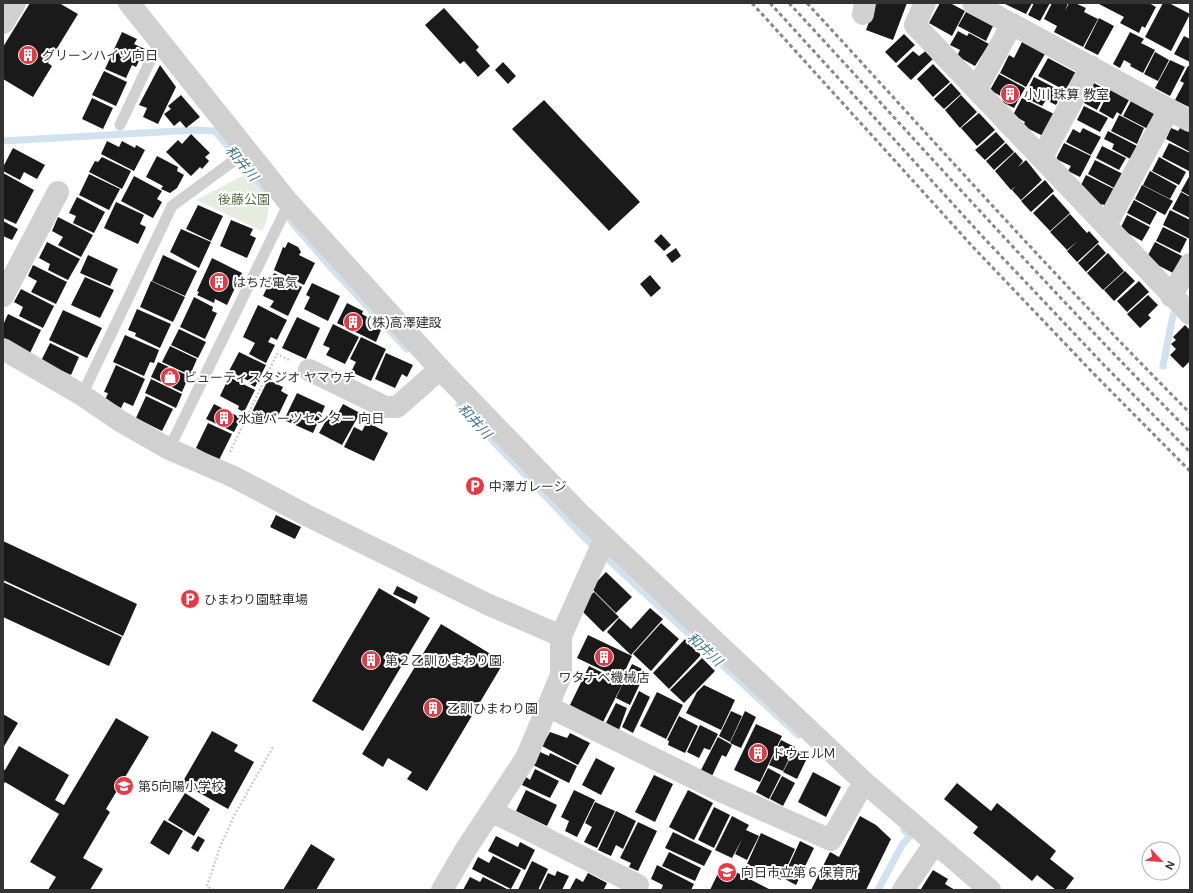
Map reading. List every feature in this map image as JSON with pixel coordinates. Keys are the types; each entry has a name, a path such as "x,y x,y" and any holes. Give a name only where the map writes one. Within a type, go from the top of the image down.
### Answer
{"street":[{"path":"3,23 15,3"},
{"path":"129,3 289,204 440,369 579,513 864,782 990,890"},
{"path":"925,3 915,25 977,88 1171,296 1190,314"},
{"path":"973,3 1190,121"},
{"path":"977,88 1012,24"},
{"path":"1042,157 1091,66"},
{"path":"1106,225 1169,109"},
{"path":"3,296 58,192"},
{"path":"1171,296 1190,264"},
{"path":"3,349 82,394 120,421 169,449 221,472 487,604 561,636"},
{"path":"309,370 385,407 397,407 440,369"},
{"path":"442,890 466,849 526,758 549,707 561,675 561,636 605,538"},
{"path":"549,707 718,790 830,840 864,782"},
{"path":"491,811 638,885 635,890"},
{"path":"903,890 935,842"}],"lane":[{"path":"120,126 159,42"},
{"path":"82,394 172,206 247,151"},
{"path":"169,449 289,204"}],"path":[{"path":"221,472 277,354"},
{"path":"214,890 207,886 220,847 234,814 272,747"}],"green space":[{"name":"後藤公園","path":"248,173 255,178 270,200 267,220 262,231 196,200"}],"building":[{"name":"グリーンハイツ向日","path":"30,3 59,3 78,14 48,63 52,66 33,97 3,79 3,47"},
{"path":"876,3 907,3 893,40 866,30"},
{"path":"940,3 950,3 965,11 952,36 929,23"},
{"path":"1003,3 1032,3 1026,14"},
{"path":"1034,3 1050,3 1040,21 1028,15"},
{"path":"1052,3 1068,3 1065,11 1069,3 1075,3 1086,8 1084,12 1098,19 1083,47 1054,32 1057,26 1044,19"},
{"path":"1097,3 1149,3 1156,7 1145,28 1142,26 1139,33 1120,23 1124,17"},
{"path":"1163,3 1169,3 1190,14 1171,51 1145,37"},
{"path":"444,8 479,47 476,50 490,66 478,77 464,61 460,64 425,25"},
{"path":"966,12 993,26 986,41 958,26"},
{"path":"1099,18 1114,26 1098,55 1084,48"},
{"path":"958,31 967,36 969,33 989,44 975,66 957,56 960,50 950,45"},
{"path":"122,32 137,39 134,44 145,49 136,67 132,65 126,78 105,69"},
{"path":"1130,32 1144,39 1141,43 1155,50 1143,73 1130,66 1131,64 1124,60 1120,68 1113,64"},
{"path":"904,34 915,45 896,63 885,52"},
{"path":"1184,36 1190,39 1190,62 1174,54"},
{"path":"1022,42 1045,54 1026,87 1000,73 1009,55 1014,58"},
{"path":"927,50 934,58 911,80 897,66 913,51 919,56"},
{"path":"1155,52 1169,60 1158,81 1144,74"},
{"path":"1048,58 1078,74 1068,92 1038,76"},
{"path":"1170,60 1185,67 1170,96 1155,88"},
{"path":"503,62 516,76 508,84 495,70"},
{"path":"933,64 950,82 933,97 917,79"},
{"path":"160,65 176,87 158,124 143,117 147,108 139,105"},
{"path":"1188,66 1190,67 1189,107 1175,100 1184,83 1180,81"},
{"path":"104,71 127,82 116,106 92,95"},
{"name":"小川 珠算 教室","path":"999,74 1025,88 1014,108 1002,102 1004,98 990,90"},
{"path":"1034,77 1063,92 1056,105 1046,100 1042,106 1024,97"},
{"path":"951,83 961,94 944,109 934,99"},
{"path":"1094,83 1107,90 1097,110 1084,103"},
{"path":"1111,88 1130,98 1121,115 1117,112 1113,119 1099,111"},
{"path":"181,95 200,117 186,128 180,121 174,126 164,114 171,109 168,106"},
{"path":"961,95 977,112 960,128 945,110"},
{"path":"92,98 113,108 103,129 82,119"},
{"path":"1022,98 1054,114 1043,136 1023,126 1025,122 1013,115"},
{"path":"1132,99 1156,111 1148,129 1123,116"},
{"path":"544,100 640,202 609,231 512,129"},
{"path":"1084,106 1108,118 1100,132 1077,120"},
{"path":"979,113 995,130 977,146 961,128"},
{"path":"1119,115 1144,128 1137,144 1111,131"},
{"path":"1181,127 1190,132 1190,152 1166,139 1171,128 1178,131"},
{"path":"1083,128 1101,137 1091,155 1066,142 1073,129 1080,133"},
{"path":"1108,131 1141,148 1134,161 1112,149 1114,144 1104,139"},
{"path":"996,132 1005,142 985,160 975,150"},
{"path":"191,134 210,153 205,157 209,161 202,169 200,167 191,176 166,152 178,140 182,144"},
{"path":"107,141 119,147 122,141 135,148 136,145 145,150 134,171 101,154"},
{"path":"1006,143 1014,152 994,170 986,161"},
{"path":"1064,143 1091,156 1080,177 1068,171 1071,166 1056,159"},
{"path":"1169,143 1190,153 1189,171 1162,157"},
{"path":"1102,146 1126,158 1119,170 1096,158"},
{"path":"13,148 45,165 37,179 24,172 20,180 3,171 3,167"},
{"path":"1015,152 1023,161 1018,167 1026,160 1042,180 1021,200 1012,190 1016,186 1011,190 995,171"},
{"path":"157,156 178,167 177,171 184,175 177,188 170,193 161,189 163,186 146,177"},
{"path":"102,157 131,171 122,189 89,172 95,161 98,162"},
{"path":"1159,157 1186,172 1179,185 1152,171"},
{"path":"1095,160 1125,175 1118,190 1088,174"},
{"path":"1150,171 1177,186 1170,199 1143,185"},
{"path":"3,173 34,190 16,224 3,218"},
{"path":"89,174 120,189 109,210 79,195"},
{"path":"1086,175 1116,190 1107,207 1102,204 1100,207 1079,189"},
{"path":"1190,175 1190,196 1181,191"},
{"path":"134,176 162,191 157,199 162,202 153,218 121,201"},
{"path":"1045,180 1054,191 1031,212 1021,201"},
{"path":"1142,185 1173,201 1165,215 1135,199"},
{"path":"1181,192 1190,197 1190,218 1172,209"},
{"path":"1053,194 1070,213 1050,231 1033,213"},
{"path":"77,197 105,212 94,233 73,223 76,216 69,213"},
{"path":"1134,200 1157,212 1150,225 1127,213"},
{"path":"116,202 144,215 140,224 146,227 138,244 104,228"},
{"path":"198,205 223,216 211,241 186,229"},
{"path":"1170,210 1190,220 1190,239 1163,225"},
{"path":"1070,214 1087,233 1089,231 1099,242 1077,262 1067,251 1078,241 1067,250 1050,232"},
{"path":"1127,215 1150,227 1142,241 1120,229"},
{"path":"58,217 93,235 81,257 58,245 63,237 52,231"},
{"path":"231,220 253,229 250,235 256,238 247,258 220,246"},
{"path":"3,221 18,229 12,240 3,236"},
{"path":"1163,227 1187,239 1180,253 1156,241"},
{"path":"181,229 211,242 199,268 170,252"},
{"path":"661,234 671,245 664,251 654,241"},
{"path":"47,242 80,259 68,280 48,270 50,264 39,258"},
{"path":"288,242 298,247 301,252 299,255 315,263 304,285 274,270 283,247 285,248"},
{"path":"1155,242 1182,256 1173,273 1146,259"},
{"path":"1098,244 1106,253 1086,272 1078,263"},
{"path":"676,248 681,256 672,263 666,255"},
{"path":"1108,253 1124,271 1103,290 1087,273"},
{"path":"88,255 118,269 110,286 80,273"},
{"path":"163,255 197,271 185,296 152,281"},
{"name":"はちだ電気","path":"212,258 242,273 227,305 215,299 214,303 197,295 199,292 197,291"},
{"path":"33,265 67,282 56,304 31,292 37,281 28,276"},
{"path":"1125,271 1135,281 1114,301 1104,290"},
{"path":"274,273 302,287 288,316 270,307 274,301 263,296"},
{"path":"650,275 661,288 651,297 640,284"},
{"path":"85,277 114,290 100,318 71,305"},
{"path":"151,281 185,297 173,322 140,307"},
{"path":"1139,281 1149,292 1127,312 1117,301"},
{"path":"312,283 340,296 328,321 304,309 310,297 306,295"},
{"path":"21,289 54,306 43,328 19,316 23,307 14,302"},
{"path":"1148,295 1158,305 1148,315 1151,318 1140,328 1127,314"},
{"path":"194,297 213,307 212,311 217,313 205,339 180,327"},
{"name":"(株)高澤建設","path":"347,303 363,311 362,314 369,318 368,322 381,330 376,342 337,323"},
{"path":"258,305 287,320 277,340 271,337 268,342 275,345 266,363 249,354 255,343 243,337"},
{"path":"137,309 171,324 160,348 135,336 136,333 128,330"},
{"path":"63,310 102,328 87,358 49,340"},
{"path":"8,314 41,330 30,353 3,339 3,325"},
{"path":"297,317 320,328 306,359 282,348"},
{"path":"333,324 359,337 345,364 326,355 330,348 323,345"},
{"path":"1185,325 1190,330 1190,361 1183,368 1170,355 1176,349 1171,344 1176,340 1173,337"},
{"path":"179,329 206,342 198,358 171,345"},
{"path":"125,335 159,350 154,363 150,362 144,376 113,362"},
{"path":"361,337 386,349 371,381 351,372 356,362 350,359"},
{"path":"50,343 79,357 71,375 41,361"},
{"path":"170,346 197,359 190,375 162,362"},
{"path":"239,352 266,365 255,387 248,383 249,381 229,371"},
{"path":"386,353 413,365 407,377 402,374 395,388 375,379"},
{"name":"ビューティスタジオ ヤマウチ","path":"158,362 189,376 182,392 151,377"},
{"path":"116,365 145,379 133,406 124,402 121,408 105,400 108,393 104,392"},
{"path":"229,377 255,390 244,412 238,409 239,406 220,396"},
{"path":"151,379 182,394 176,408 145,393"},
{"path":"268,380 283,387 281,391 288,395 275,422 265,418 264,420 251,414"},
{"path":"297,393 325,406 313,433 284,420"},
{"path":"146,396 173,409 162,431 136,418"},
{"name":"水道パーツセンター 向日","path":"214,404 241,418 234,432 206,419"},
{"path":"343,404 360,413 342,445 319,433 332,410 338,413"},
{"path":"367,422 388,433 374,461 344,447 354,427 362,431"},
{"path":"208,423 232,434 219,460 196,448"},
{"path":"276,515 301,527 295,539 270,527"},
{"path":"3,541 137,604 123,636 3,580"},
{"path":"606,572 632,597 616,613 591,588"},
{"path":"3,582 122,637 109,666 3,617"},
{"path":"397,586 418,597 415,604 393,594"},
{"name":"第２乙訓ひまわり園","path":"379,588 430,618 363,731 312,701"},
{"path":"594,592 619,617 603,632 578,607"},
{"path":"650,608 663,619 631,655 607,632 619,618 631,629"},
{"path":"661,623 679,639 651,671 633,654"},
{"name":"乙訓ひまわり園","path":"441,624 504,662 427,791 407,779 412,772 388,758 383,767 362,754"},
{"name":"ワタナベ機械店","path":"588,635 632,656 621,679 577,658"},
{"path":"685,639 701,655 669,689 653,673"},
{"path":"702,658 715,671 684,703 670,690"},
{"path":"632,664 646,671 630,705 616,698"},
{"path":"589,666 623,683 603,722 570,705"},
{"path":"704,685 735,700 721,730 686,713 697,692"},
{"path":"639,691 650,697 633,733 622,727"},
{"path":"657,692 683,705 666,739 640,726"},
{"path":"616,703 627,708 619,730 606,723"},
{"path":"731,711 742,716 730,742 719,736"},
{"path":"745,711 756,717 741,748 730,743"},
{"path":"3,714 18,723 3,748"},
{"path":"679,716 698,726 685,753 668,745 669,741 667,740"},
{"path":"116,718 149,737 106,809 110,812 83,858 103,869 90,890 48,890 56,877 30,862 59,814 5,782 3,785 3,769 5,770 19,746 69,775 55,800 64,805"},
{"name":"ドウェルM","path":"756,724 782,736 760,782 734,770"},
{"path":"700,725 718,734 710,750 704,748 699,758 687,752"},
{"path":"212,731 238,745 234,751 254,762 228,809 182,783"},
{"path":"550,732 567,738 570,733 590,743 578,765 542,746"},
{"path":"718,737 732,745 726,757 722,755 712,776 701,770"},
{"path":"781,740 795,747 783,771 769,765"},
{"path":"795,749 808,756 797,779 783,772"},
{"path":"538,751 549,756 550,753 577,766 569,783 531,764"},
{"path":"596,758 615,768 601,795 582,785"},
{"path":"768,768 781,775 769,799 756,792"},
{"path":"535,769 559,781 550,798 522,785 526,777 530,780"},
{"path":"813,772 841,787 826,817 798,802"},
{"path":"654,775 673,784 655,822 635,812"},
{"path":"782,776 795,783 783,806 770,799"},
{"path":"957,783 991,811 997,803 1056,851 1050,859 1074,878 1065,890 1056,890 1037,875 1032,881 973,833 978,827 944,799"},
{"path":"526,790 557,805 547,826 516,811"},
{"path":"574,790 595,800 577,837 565,831 569,821 561,817"},
{"path":"688,790 713,803 694,840 669,827"},
{"path":"185,793 210,809 194,836 168,820"},
{"path":"595,802 615,811 597,848 584,842 592,827 585,823"},
{"path":"714,807 730,815 714,848 698,840"},
{"path":"616,811 636,821 623,849 616,845 611,856 598,850"},
{"path":"732,816 749,825 746,830 759,836 747,860 735,854 742,839 732,858 715,850"},
{"path":"860,816 876,825 891,839 866,890 811,890 830,852 839,857"},
{"path":"164,820 183,831 169,855 150,843"},
{"path":"638,822 657,831 638,871 629,867 631,863 620,858"},
{"path":"673,832 712,851 704,866 665,848"},
{"path":"761,833 795,849 781,880 747,864"},
{"path":"198,836 205,840 198,852 191,848"},
{"path":"496,836 518,847 520,842 535,850 525,870 488,851"},
{"path":"800,841 814,848 796,885 783,878"},
{"path":"311,844 335,859 316,890 283,890"},
{"path":"669,852 701,868 695,881 662,866"},
{"path":"493,856 521,870 511,889 472,869 478,857 489,863"},
{"path":"532,861 548,869 538,890 518,890"},
{"path":"657,865 694,884 691,890 661,890 663,885 651,879"},
{"path":"722,865 771,890 710,890"},
{"path":"933,870 948,879 945,884 955,890 921,889"},
{"path":"557,871 569,876 562,890 540,890 548,873 555,876"},
{"path":"588,873 607,883 604,889 606,890 570,889 576,878 583,882"},
{"path":"470,877 480,882 483,877 509,890 463,890"}],"waterway":[{"name":"和井川","path":"3,141 195,130 215,131 266,191"},
{"name":"和井川","path":"290,220 326,262 407,349"},
{"path":"1163,366 1173,315 1179,305"},
{"name":"和井川","path":"459,405 587,540 798,735"},
{"path":"878,890 902,845 910,836 904,830"}],"railway":[{"path":"752,3 973,247 1094,374 1190,471"},
{"path":"770,3 983,237 1104,365 1190,452"},
{"path":"789,3 1088,327 1190,432"},
{"path":"807,3 1044,262 1190,413"}],"place":[{"name":"グリーンハイツ向日","path":"28,55"},
{"name":"小川 珠算 教室","path":"1010,94"},
{"name":"はちだ電気","path":"219,282"},
{"name":"(株)高澤建設","path":"353,322"},
{"name":"ビューティスタジオ ヤマウチ","path":"170,377"},
{"name":"水道パーツセンター 向日","path":"224,418"},
{"name":"中澤ガレージ","path":"475,486"},
{"name":"ひまわり園駐車場","path":"190,599"},
{"name":"ワタナベ機械店","path":"604,657"},
{"name":"第２乙訓ひまわり園","path":"371,660"},
{"name":"乙訓ひまわり園","path":"433,708"},
{"name":"ドウェルM","path":"758,753"},
{"name":"第5向陽小学校","path":"124,786"},
{"name":"向日市立第６保育所","path":"727,872"}]}
